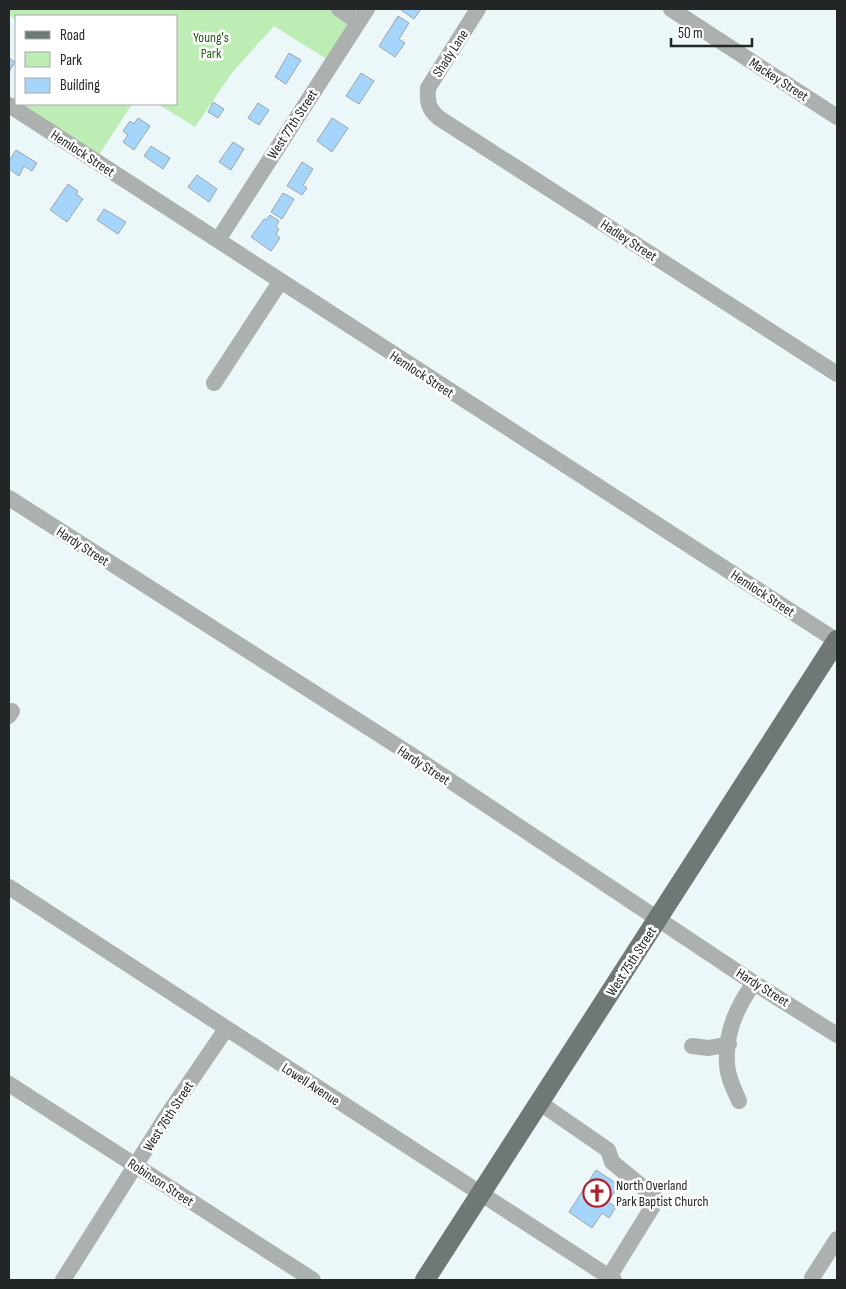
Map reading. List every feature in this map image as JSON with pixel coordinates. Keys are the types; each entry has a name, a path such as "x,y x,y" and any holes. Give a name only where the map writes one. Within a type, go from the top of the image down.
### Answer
{"main road":[{"name":"West 75th Street","path":"425,1280 837,641"}],"street":[{"path":"339,9 362,15"},
{"name":"Shady Lane","path":"427,100 428,88 478,9"},
{"name":"Mackey Street","path":"671,9 837,117"},
{"name":"West 77th Street","path":"218,240 362,15"},
{"name":"Hadley Street","path":"427,100 431,111 439,118 837,374"},
{"name":"Hemlock Street","path":"10,108 218,240 280,282 837,641"},
{"path":"214,383 280,282"},
{"name":"Hardy Street","path":"9,498 413,756 837,1036"},
{"name":"Lowell Avenue","path":"9,887 226,1030 237,1035 611,1278"},
{"path":"739,1101 730,1080 727,1064 728,1044 730,1031 737,1012 754,982"},
{"name":"West 76th Street","path":"63,1280 166,1117 226,1030"},
{"path":"692,1046 709,1048 728,1044"},
{"name":"Robinson Street","path":"9,1084 313,1280"},
{"path":"540,1103 608,1150 612,1162 617,1167 656,1198 656,1202 611,1278"},
{"path":"812,1278 837,1239"}],"green space":[{"name":"Young's Park","path":"9,9 360,9 328,60 274,26 231,74 195,127 160,105 178,105 178,15 15,15 15,19 9,15"},
{"path":"21,105 131,105 99,155"}],"building":[{"path":"402,9 421,9 414,19"},
{"path":"398,16 409,23 399,39 405,43 395,57 379,46"},
{"path":"289,53 301,60 286,84 275,77"},
{"path":"9,58 15,62 9,72"},
{"path":"361,73 374,81 359,104 346,96"},
{"path":"213,102 224,109 218,118 208,112"},
{"path":"258,103 269,110 259,125 248,118"},
{"path":"138,118 150,126 134,150 123,142 128,135 123,131 130,121 134,124"},
{"path":"332,118 348,128 332,152 317,141"},
{"path":"233,142 244,149 231,170 219,162"},
{"path":"151,146 170,158 163,169 144,156"},
{"path":"16,150 37,163 32,171 24,166 19,176 9,169 9,161"},
{"path":"302,162 313,169 303,185 307,188 302,195 287,186"},
{"path":"197,175 217,189 209,202 188,187"},
{"path":"68,184 78,191 76,194 83,199 67,222 50,210"},
{"path":"283,193 294,199 282,219 271,212"},
{"path":"104,209 126,222 118,234 97,220"},
{"path":"270,215 279,221 276,227 279,229 276,234 280,238 271,251 251,237 264,219 266,220"},
{"name":"North Overland Park Baptist Church","path":"596,1170 619,1185 608,1202 616,1207 609,1218 602,1213 592,1228 569,1212"}],"place":[{"name":"North Overland Park Baptist Church","path":"597,1193"}]}
